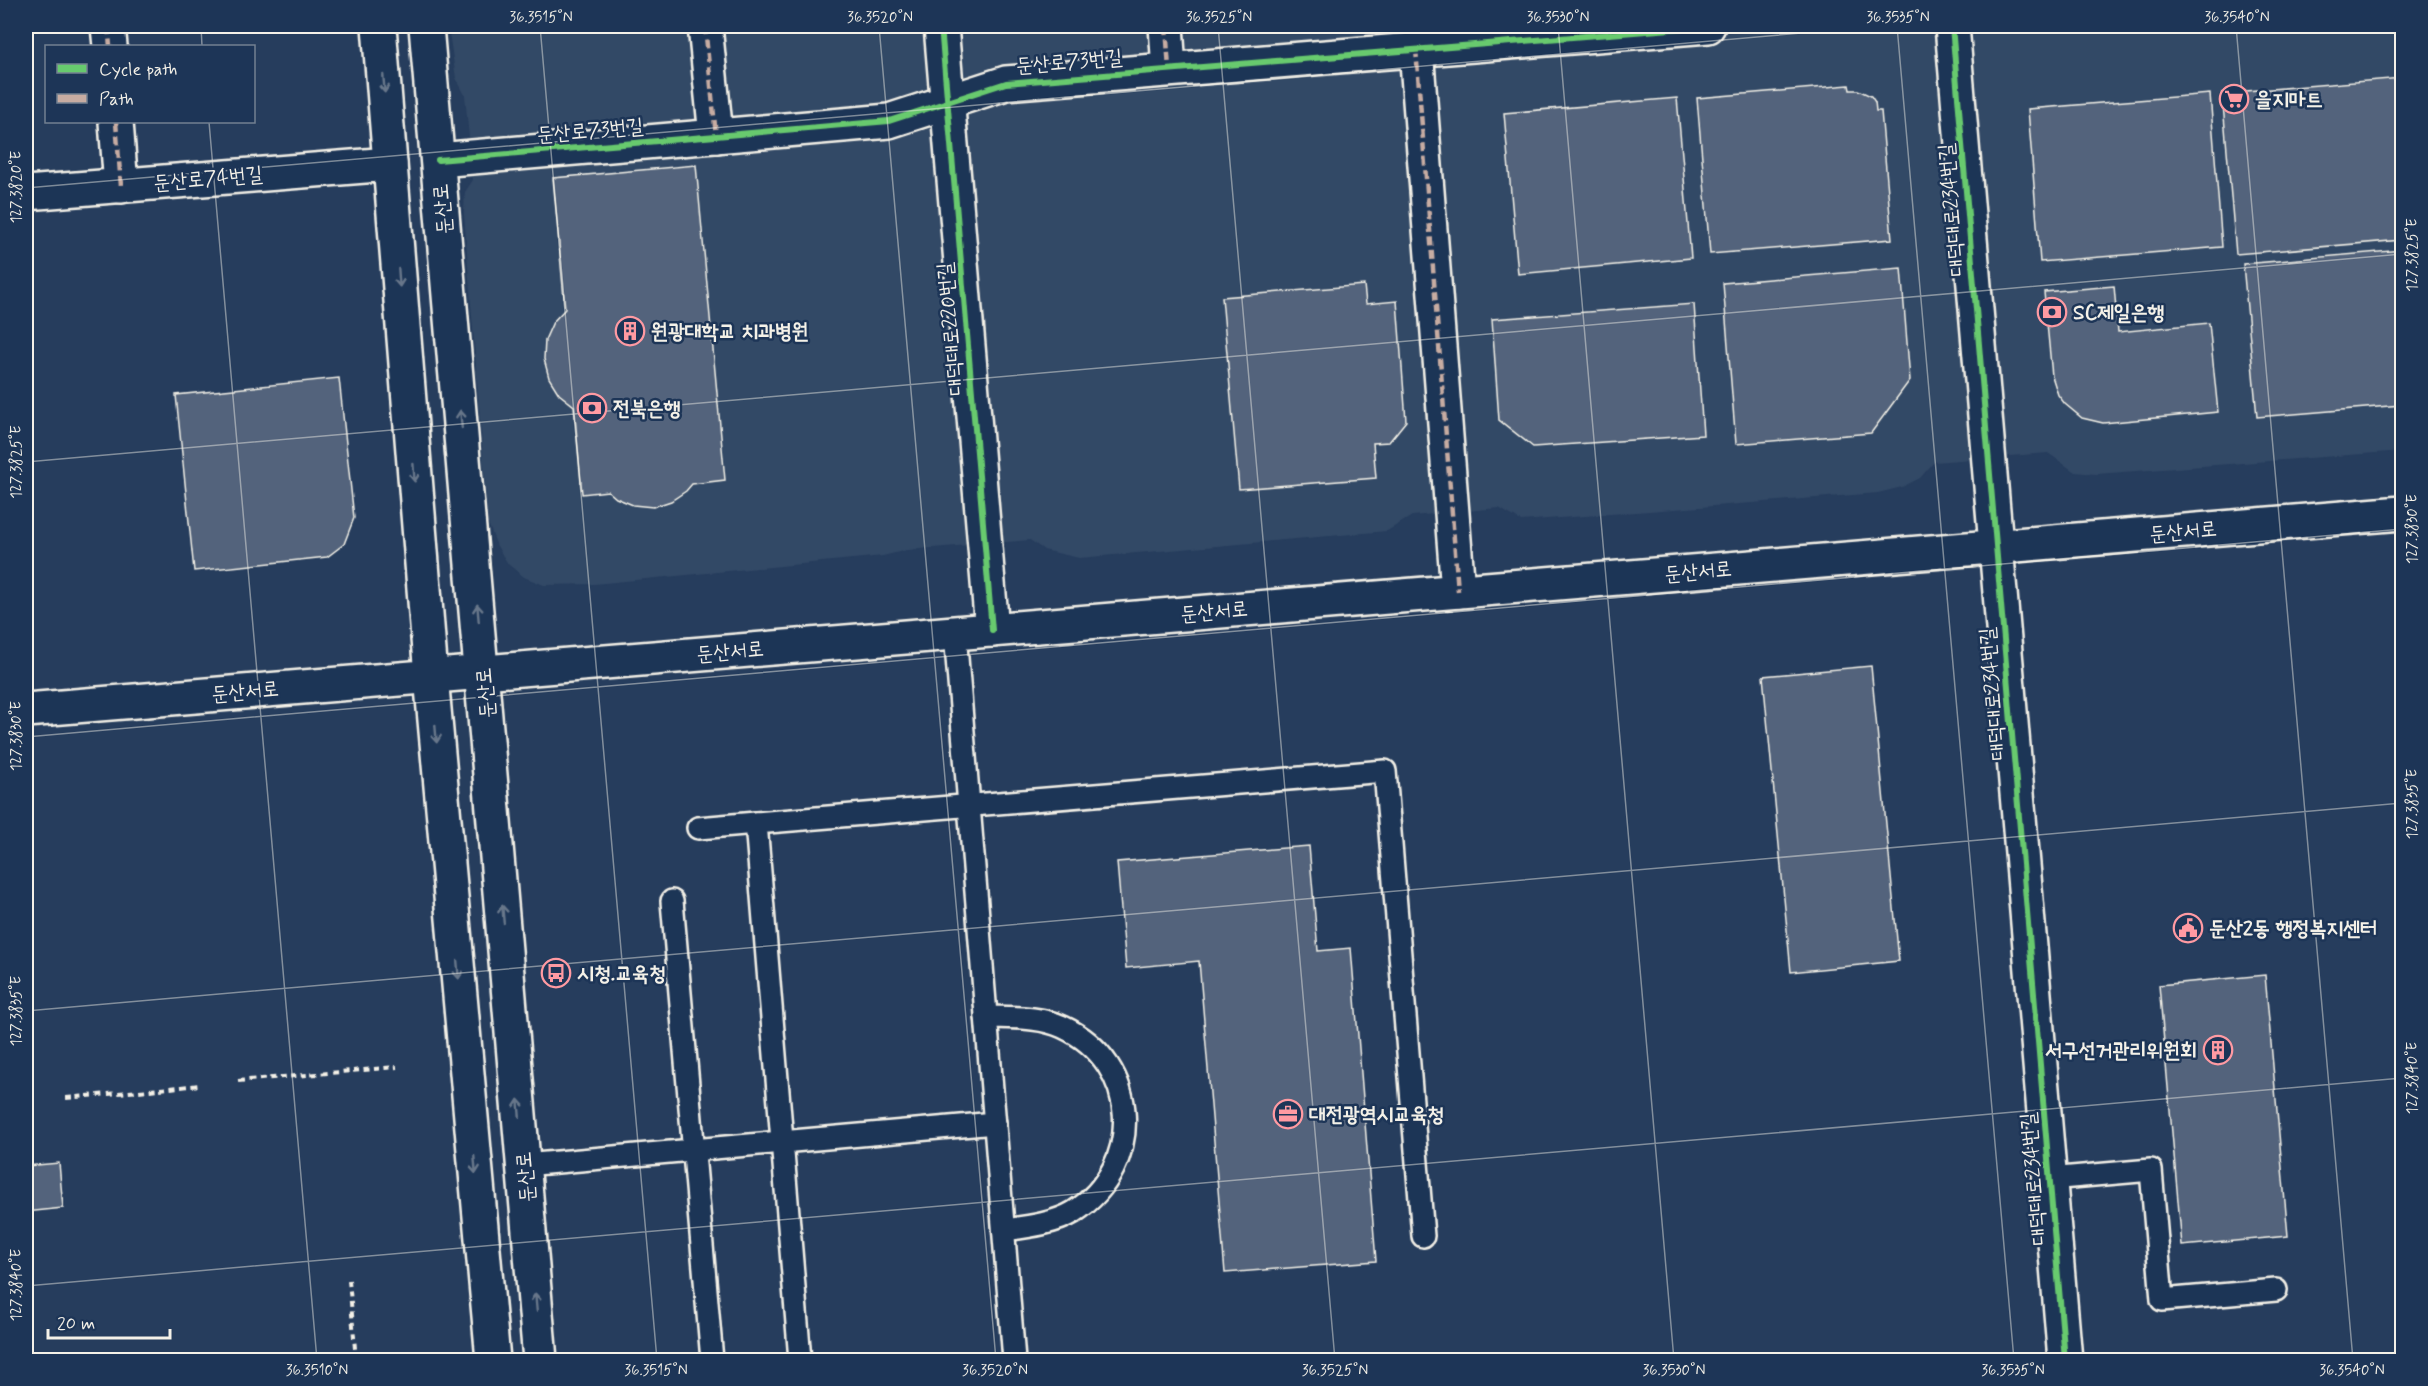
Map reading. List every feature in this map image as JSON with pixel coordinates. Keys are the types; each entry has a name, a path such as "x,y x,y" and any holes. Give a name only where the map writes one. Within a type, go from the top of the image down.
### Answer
{"street":[{"path":"108,26 110,45"},
{"path":"379,26 430,676 493,1360"},
{"name":"둔산로","path":"426,26 483,671 540,1360"},
{"path":"705,26 716,136"},
{"name":"대덕대로220번길","path":"941,26 992,630"},
{"path":"1166,26 1169,69"},
{"name":"둔산로73번길","path":"438,159 889,121 1006,83 1693,26"},
{"name":"대덕대로234번길","path":"1952,26 2065,1360"},
{"path":"1416,49 1458,591"},
{"path":"116,123 121,186"},
{"name":"둔산로74번길","path":"26,193 390,164"},
{"name":"둔산서로","path":"26,710 2403,513"}],"lane":[{"path":"955,633 1014,1360"},
{"path":"698,828 1385,771 1423,1236"},
{"path":"756,823 800,1360"},
{"path":"672,901 712,1360"},
{"path":"986,1017 1031,1019 1062,1026 1089,1042 1109,1066 1122,1095 1126,1126 1118,1161 1100,1191 1072,1213 1040,1224 1004,1230"},
{"path":"524,1165 995,1123"},
{"path":"2049,1179 2151,1170 2162,1300 2276,1290"}],"path":[{"path":"238,1082 397,1067"},
{"path":"66,1098 201,1085"},
{"path":"349,1280 356,1360"}],"shaded area":[{"path":"448,26 2402,26 2402,451 2096,474 2075,472 2048,453 1934,462 1920,478 1902,487 1878,493 1521,521 1499,508 1412,516 1387,531 1079,558 1044,550 1030,540 907,550 883,556 594,584 544,585 524,577 508,564 497,546 488,523 464,213 465,192 473,180 465,95 456,78"}],"building":[{"path":"2402,78 2402,240 2236,254 2222,93"},
{"path":"1849,85 1850,90 1858,90 1871,96 1875,102 1876,111 1881,111 1892,239 1710,254 1697,98"},
{"path":"2210,94 2222,247 2040,262 2028,109"},
{"path":"1677,98 1691,258 1518,274 1504,113"},
{"name":"원광대학교 치과병원","path":"696,165 725,480 692,484 671,501 653,507 633,505 616,498 608,491 582,494 574,406 559,394 549,378 544,359 545,340 553,322 565,309 553,178"},
{"path":"2402,250 2402,358 2397,359 2401,405 2257,417 2243,264"},
{"path":"1901,268 1910,380 1871,433 1736,444 1723,283"},
{"path":"1364,285 1366,304 1397,301 1406,421 1389,442 1373,443 1376,478 1239,489 1222,297"},
{"path":"2114,286 2118,332 2209,323 2218,412 2103,423 2082,418 2065,404 2058,395 2052,376 2044,292"},
{"path":"1694,304 1703,435 1533,447 1499,420 1492,319"},
{"path":"339,378 354,518 344,544 327,557 194,571 176,395"},
{"path":"1871,666 1899,961 1791,972 1763,676"},
{"name":"대전광역시교육청","path":"1309,846 1318,951 1351,948 1376,1261 1225,1273 1199,961 1126,968 1117,862"},
{"name":"서구선거관리위원회","path":"2265,975 2288,1236 2182,1246 2159,985"},
{"path":"59,1163 63,1208 26,1212 26,1166"}],"marked path":[{"path":"108,26 110,45"},
{"path":"705,26 716,136"},
{"path":"1166,26 1169,69"},
{"path":"1416,49 1458,591"},
{"path":"116,123 121,186"}],"cycle path":[{"path":"941,26 992,630"},
{"path":"438,160 889,121 1006,83 1708,26"},
{"path":"1952,26 2065,1360"}],"place":[{"name":"을지마트","path":"2234,99"},
{"name":"SC제일은행","path":"2052,312"},
{"name":"원광대학교 치과병원","path":"630,331"},
{"name":"전북은행","path":"592,408"},
{"name":"둔산2동 행정복지센터","path":"2188,928"},
{"name":"시청.교육청","path":"556,973"},
{"name":"서구선거관리위원회","path":"2218,1050"},
{"name":"대전광역시교육청","path":"1288,1114"}]}
